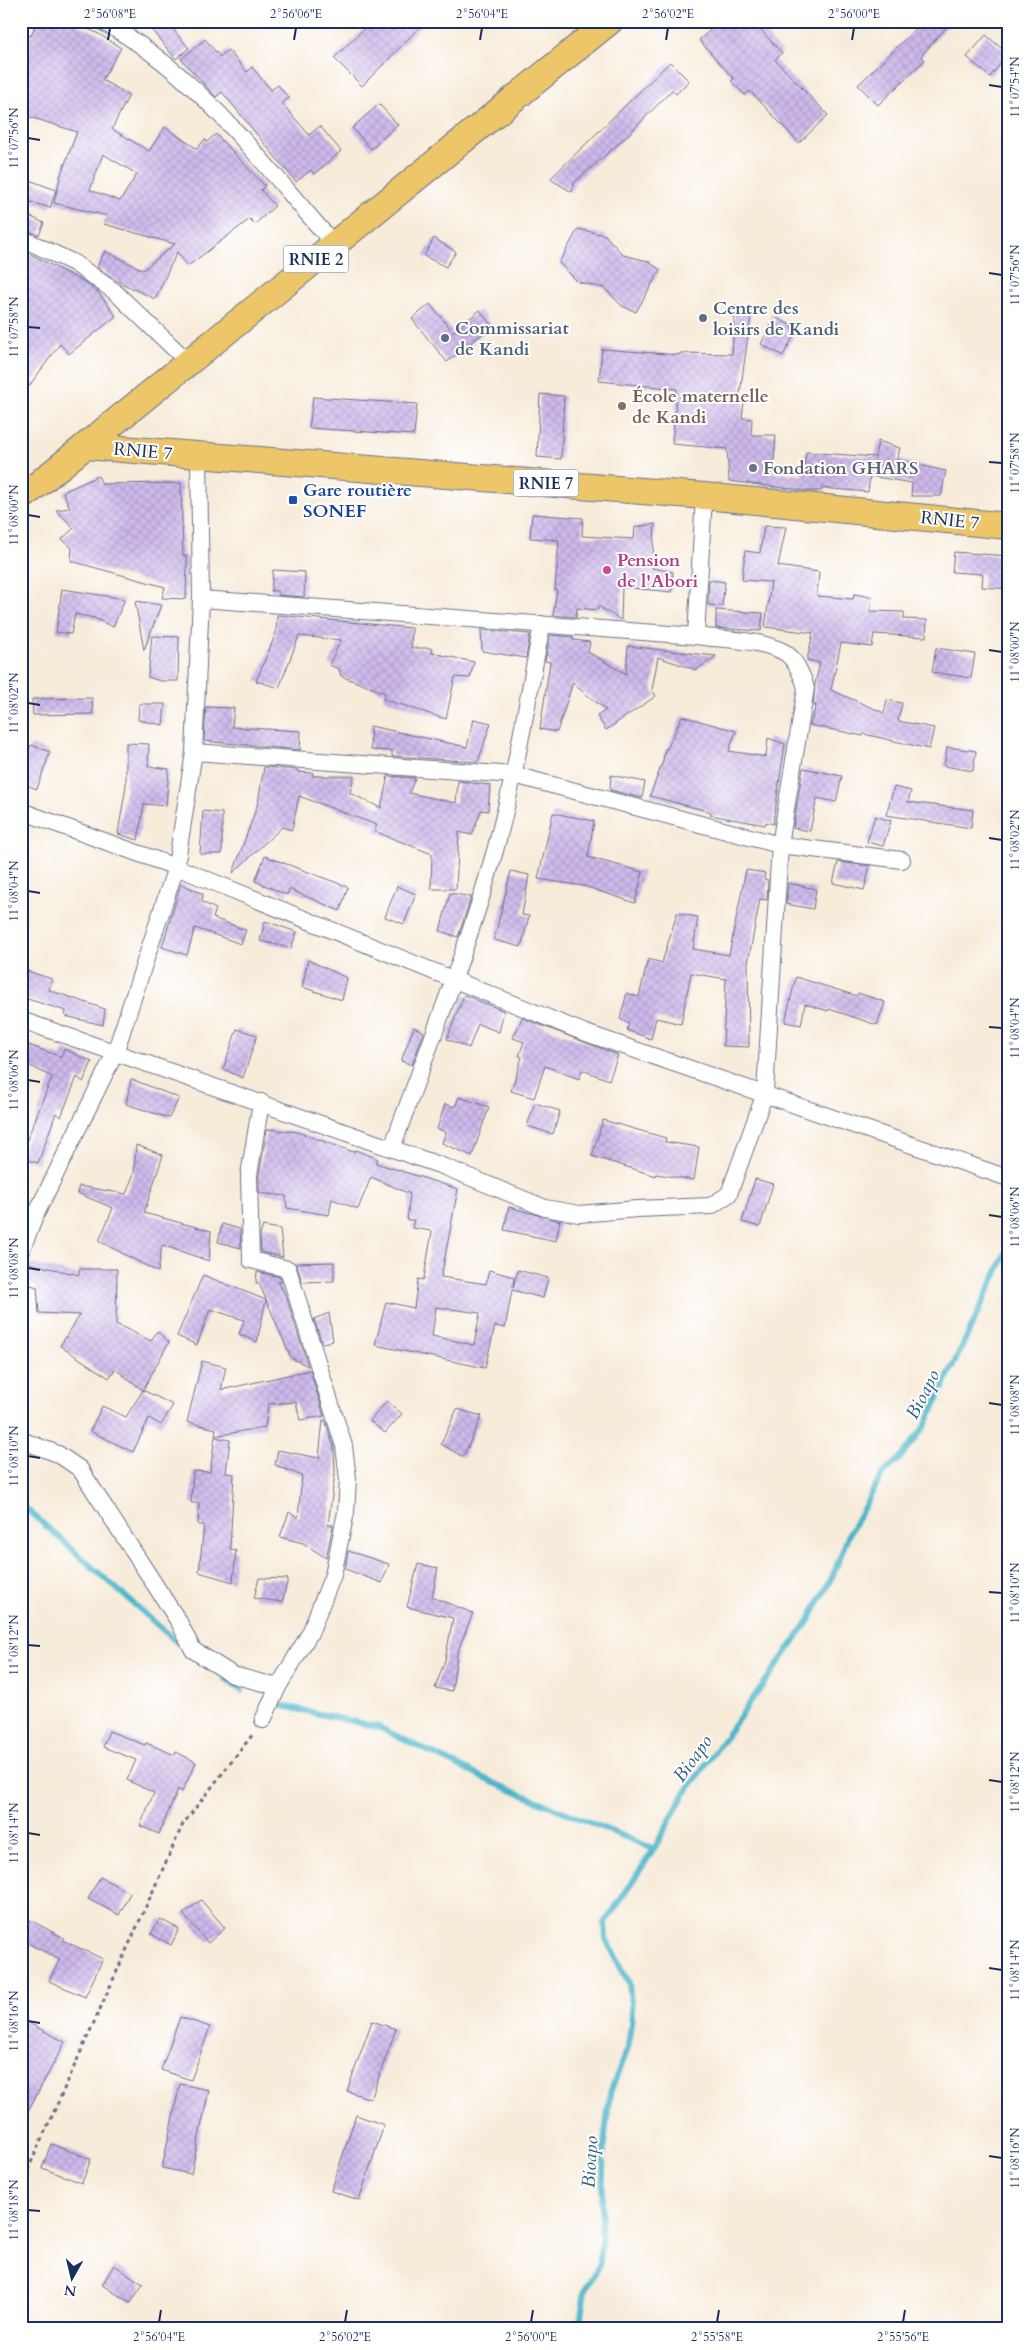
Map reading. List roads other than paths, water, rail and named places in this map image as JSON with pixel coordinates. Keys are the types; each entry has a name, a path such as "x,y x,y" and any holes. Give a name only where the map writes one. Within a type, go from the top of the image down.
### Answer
{"main road":[{"name":"RNIE 2","path":"21,498 602,24"},
{"name":"RNIE 7","path":"84,446 704,496 1008,526"}],"street":[{"path":"101,21 146,49 212,105 334,244"},
{"path":"21,238 74,263 114,291 187,361"},
{"path":"21,1250 37,1212 115,1053 176,867 194,752 201,599 199,456"},
{"path":"696,636 704,496"},
{"path":"21,1020 445,1167 545,1208 579,1214 637,1208 711,1206 729,1194 765,1093 780,845 806,688 804,678 786,653 761,645 696,636 201,599"},
{"path":"392,1148 453,980 496,848 514,775 542,624"},
{"path":"194,752 514,775 780,845 902,860"},
{"path":"21,811 176,867 583,1032 1008,1178"},
{"path":"261,1102 249,1175 252,1260 288,1269 344,1446 348,1479 344,1528 333,1575 310,1633 278,1687 264,1720"},
{"path":"21,1440 58,1454 80,1469 179,1622 193,1650 233,1675 278,1687"}],"waterway":[{"name":"Bioapo","path":"579,2329 585,2290 600,2263 604,2144 610,2093 628,2046 632,2015 629,1983 606,1939 605,1923 654,1849 683,1796 808,1622 833,1575 849,1534 882,1475 902,1456 925,1426 1008,1248"},
{"path":"21,1504 188,1652"},
{"path":"225,1679 242,1691"},
{"path":"279,1705 378,1727 494,1783 654,1849"}],"place":[{"name":"Centre des loisirs de Kandi","path":"703,318"},
{"name":"Commissariat de Kandi","path":"445,338"},
{"name":"École maternelle de Kandi","path":"622,406"},
{"name":"Fondation GHARS","path":"753,468"},
{"name":"Gare routière SONEF","path":"293,500"},
{"name":"Pension de l'Abori","path":"607,570"}]}
